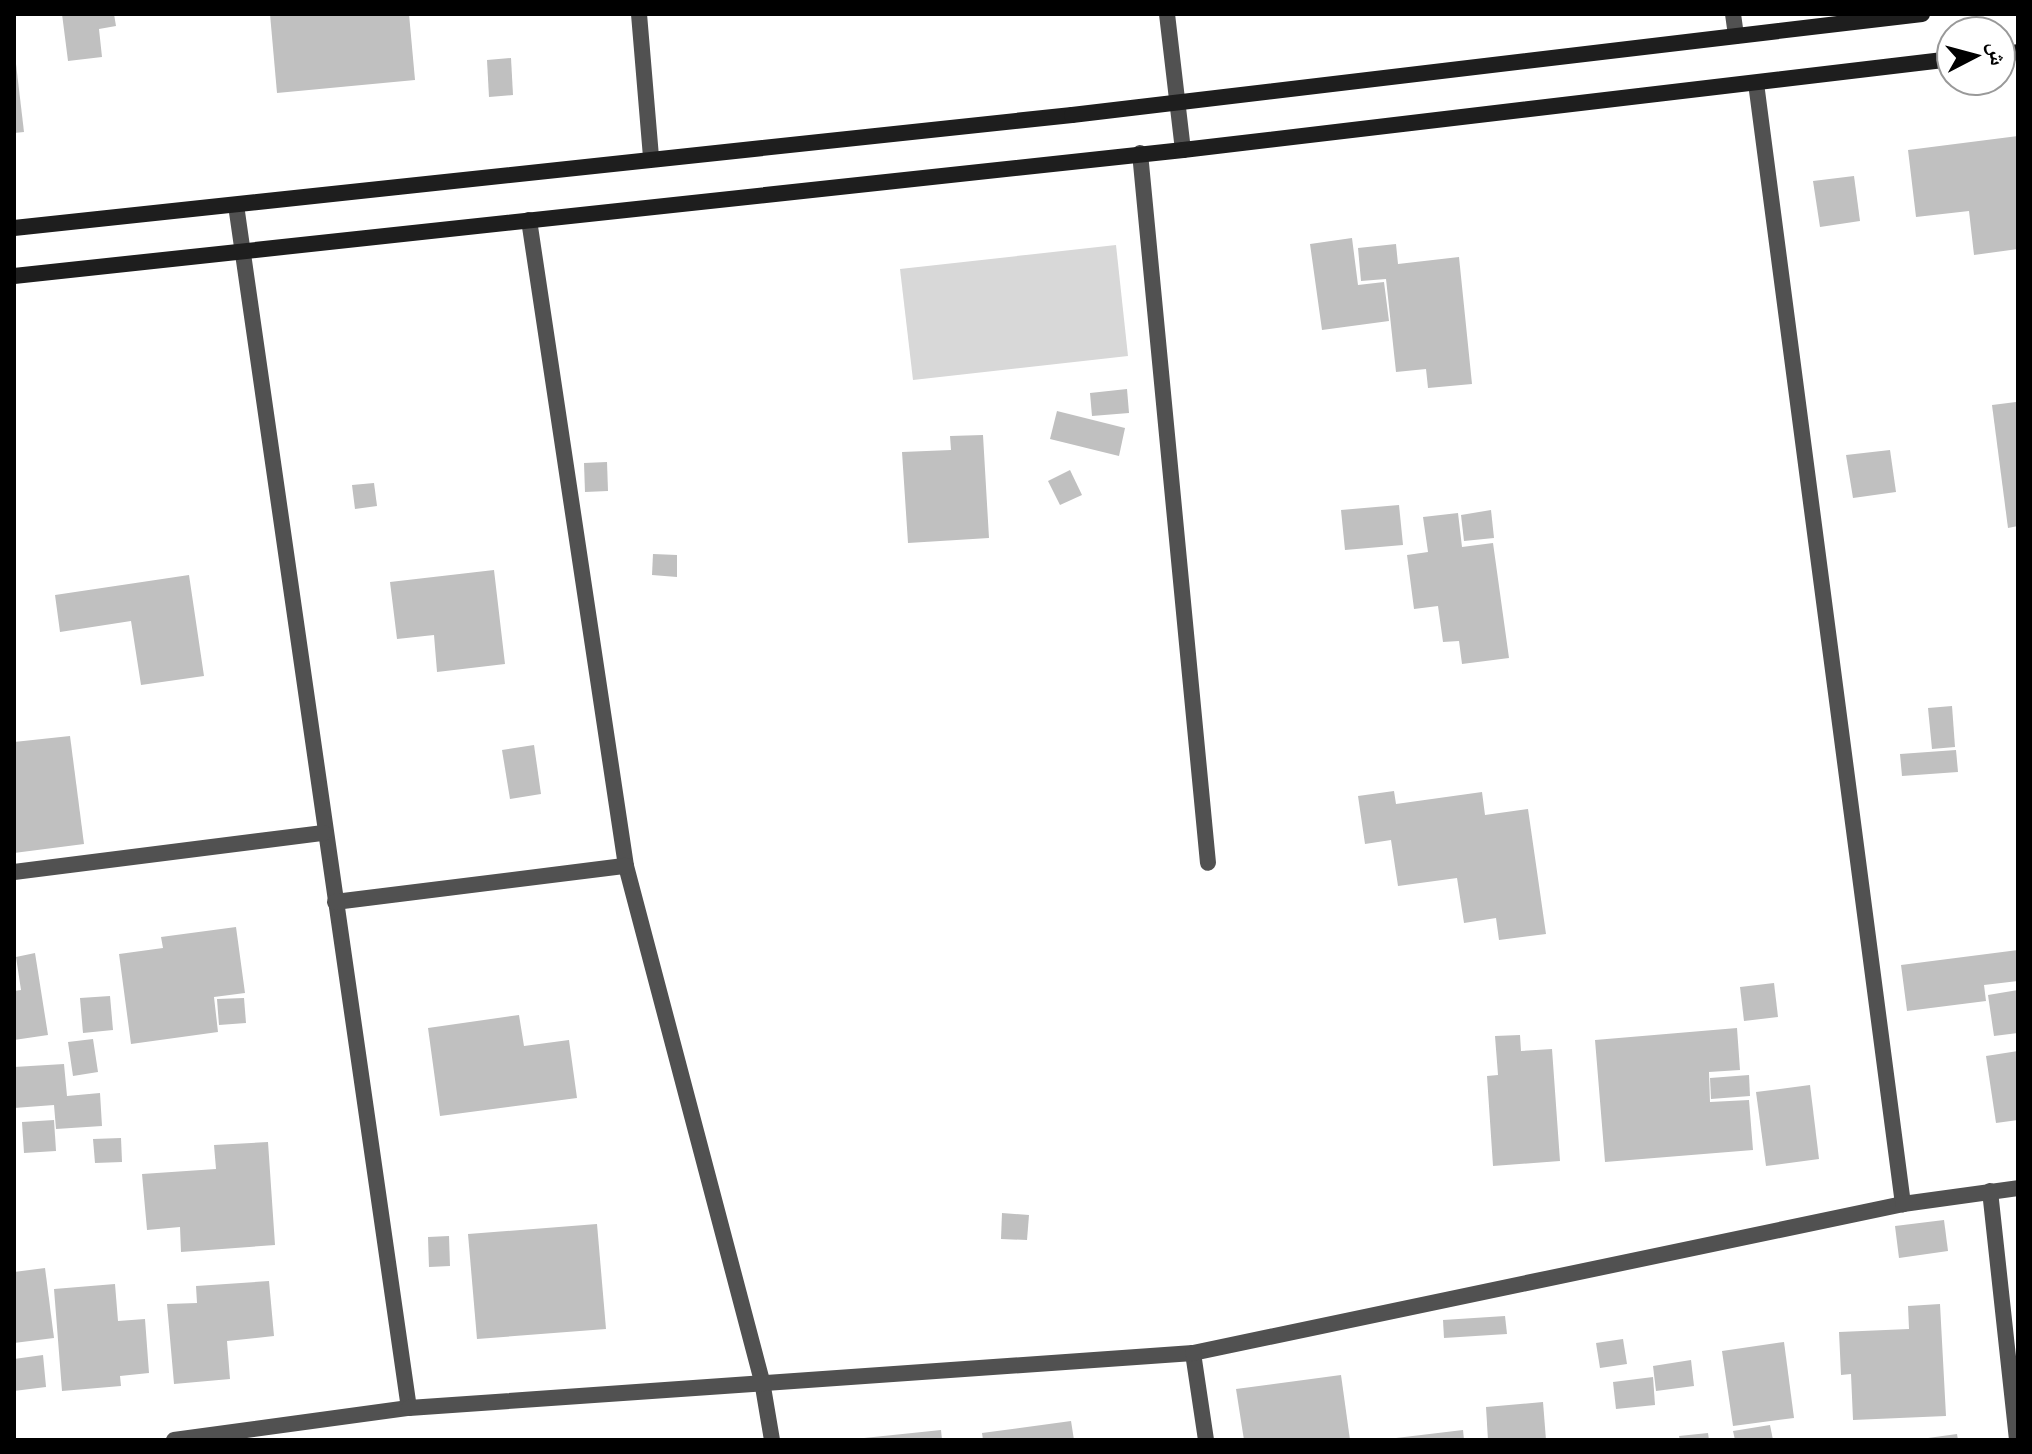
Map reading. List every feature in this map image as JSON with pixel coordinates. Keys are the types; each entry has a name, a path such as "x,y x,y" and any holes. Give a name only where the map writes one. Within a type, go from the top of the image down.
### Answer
{"main road":[{"path":"14,228 651,157 1176,103 1922,14"},
{"path":"14,276 241,249 1183,150 1936,61"}],"street":[{"path":"639,14 651,157"},
{"path":"1167,14 1183,150"},
{"path":"1733,14 1736,36"},
{"path":"1756,83 1903,1204"},
{"path":"1140,153 1208,863"},
{"path":"236,205 409,1408"},
{"path":"529,220 626,866 762,1381 772,1440"},
{"path":"14,872 324,833"},
{"path":"335,902 626,866"},
{"path":"174,1440 409,1408 1193,1353 1903,1204 2018,1188"},
{"path":"1990,1191 2017,1440"},
{"path":"1193,1353 1206,1440"}],"shaded area":[{"path":"1116,245 1128,356 913,380 900,269"}],"building":[{"path":"62,14 114,14 116,26 99,29 102,57 68,61"},
{"path":"270,14 409,14 415,80 277,93"},
{"path":"511,58 513,95 489,97 487,60"},
{"path":"14,65 24,132 14,133"},
{"path":"2018,136 2018,249 1974,255 1969,211 1916,217 1908,150"},
{"path":"1854,176 1860,221 1820,227 1813,181"},
{"path":"1352,238 1358,285 1384,282 1389,321 1322,330 1310,244"},
{"path":"1396,244 1398,264 1459,257 1472,384 1428,388 1426,369 1396,372 1386,279 1361,281 1358,248"},
{"path":"1127,389 1129,413 1092,416 1090,393"},
{"path":"2016,402 2018,526 2008,528 1992,405"},
{"path":"1057,411 1125,428 1119,456 1050,439"},
{"path":"983,435 989,538 908,543 902,452 951,450 950,436"},
{"path":"1890,450 1896,492 1853,498 1846,455"},
{"path":"607,462 608,491 585,492 584,463"},
{"path":"1070,470 1082,495 1060,505 1048,481"},
{"path":"374,483 377,506 355,509 352,485"},
{"path":"1399,505 1403,545 1345,550 1341,510"},
{"path":"1491,510 1494,538 1464,541 1461,515"},
{"path":"1458,513 1462,547 1493,543 1509,658 1462,664 1459,641 1443,642 1438,606 1414,609 1407,555 1428,552 1423,517"},
{"path":"653,554 677,555 677,577 652,575"},
{"path":"494,570 505,664 437,672 434,635 397,639 390,582"},
{"path":"189,575 204,676 141,685 131,621 60,632 55,595"},
{"path":"1952,706 1955,747 1932,749 1928,708"},
{"path":"70,736 84,844 14,853 14,742"},
{"path":"534,745 541,794 510,799 502,750"},
{"path":"1956,750 1958,772 1902,776 1900,754"},
{"path":"1394,791 1396,804 1482,792 1485,815 1528,809 1546,934 1499,940 1496,918 1464,923 1457,878 1398,886 1391,840 1365,844 1358,796"},
{"path":"236,927 245,993 214,997 218,1032 131,1044 119,954 163,948 161,937"},
{"path":"2018,950 2018,981 1984,985 1986,1001 1907,1011 1901,965"},
{"path":"35,953 48,1035 14,1040 14,991 21,990 16,957"},
{"path":"1774,983 1778,1017 1744,1021 1740,987"},
{"path":"2018,990 2018,1033 1994,1036 1988,995"},
{"path":"110,996 113,1030 83,1033 80,998"},
{"path":"244,998 246,1023 219,1025 217,999"},
{"path":"519,1015 524,1046 569,1040 577,1098 440,1116 428,1028"},
{"path":"1737,1028 1740,1070 1709,1072 1710,1102 1749,1100 1753,1150 1605,1162 1595,1040"},
{"path":"1520,1035 1521,1051 1552,1049 1560,1161 1493,1166 1487,1076 1498,1075 1495,1036"},
{"path":"93,1039 98,1072 73,1076 68,1042"},
{"path":"2018,1051 2018,1120 1996,1123 1986,1056"},
{"path":"64,1064 67,1096 100,1093 102,1126 56,1129 54,1105 14,1108 14,1067"},
{"path":"1749,1075 1750,1096 1711,1099 1710,1078"},
{"path":"1810,1085 1819,1159 1766,1166 1756,1092"},
{"path":"54,1120 56,1151 24,1153 22,1122"},
{"path":"121,1138 122,1162 95,1163 93,1139"},
{"path":"268,1142 275,1245 181,1252 180,1227 147,1230 142,1174 216,1169 214,1145"},
{"path":"1002,1213 1029,1215 1027,1240 1001,1239"},
{"path":"1944,1220 1948,1251 1899,1258 1895,1226"},
{"path":"597,1224 606,1329 477,1339 468,1234"},
{"path":"449,1236 450,1266 429,1267 428,1237"},
{"path":"45,1268 54,1338 14,1343 14,1272"},
{"path":"269,1281 274,1336 227,1341 230,1379 174,1384 167,1304 197,1303 196,1286"},
{"path":"115,1284 118,1321 145,1319 149,1373 120,1376 121,1386 62,1391 54,1289"},
{"path":"1940,1304 1946,1416 1853,1420 1851,1374 1841,1375 1839,1332 1909,1329 1908,1306"},
{"path":"1505,1316 1507,1334 1444,1338 1443,1320"},
{"path":"1623,1339 1627,1364 1600,1368 1596,1343"},
{"path":"1784,1342 1794,1418 1733,1426 1722,1351"},
{"path":"43,1355 46,1387 14,1391 14,1359"},
{"path":"1691,1360 1694,1386 1656,1391 1653,1366"},
{"path":"1341,1375 1350,1440 1244,1440 1236,1389"},
{"path":"1653,1377 1655,1405 1616,1409 1613,1382"},
{"path":"1543,1402 1546,1440 1488,1440 1486,1407"},
{"path":"1071,1421 1074,1440 983,1440 982,1433"},
{"path":"1770,1425 1773,1440 1735,1440 1733,1431"},
{"path":"941,1430 942,1440 864,1440 864,1438"},
{"path":"1463,1430 1464,1440 1396,1440 1396,1438"},
{"path":"1708,1433 1709,1440 1680,1440 1679,1436"},
{"path":"1957,1434 1958,1440 1928,1438"}]}
